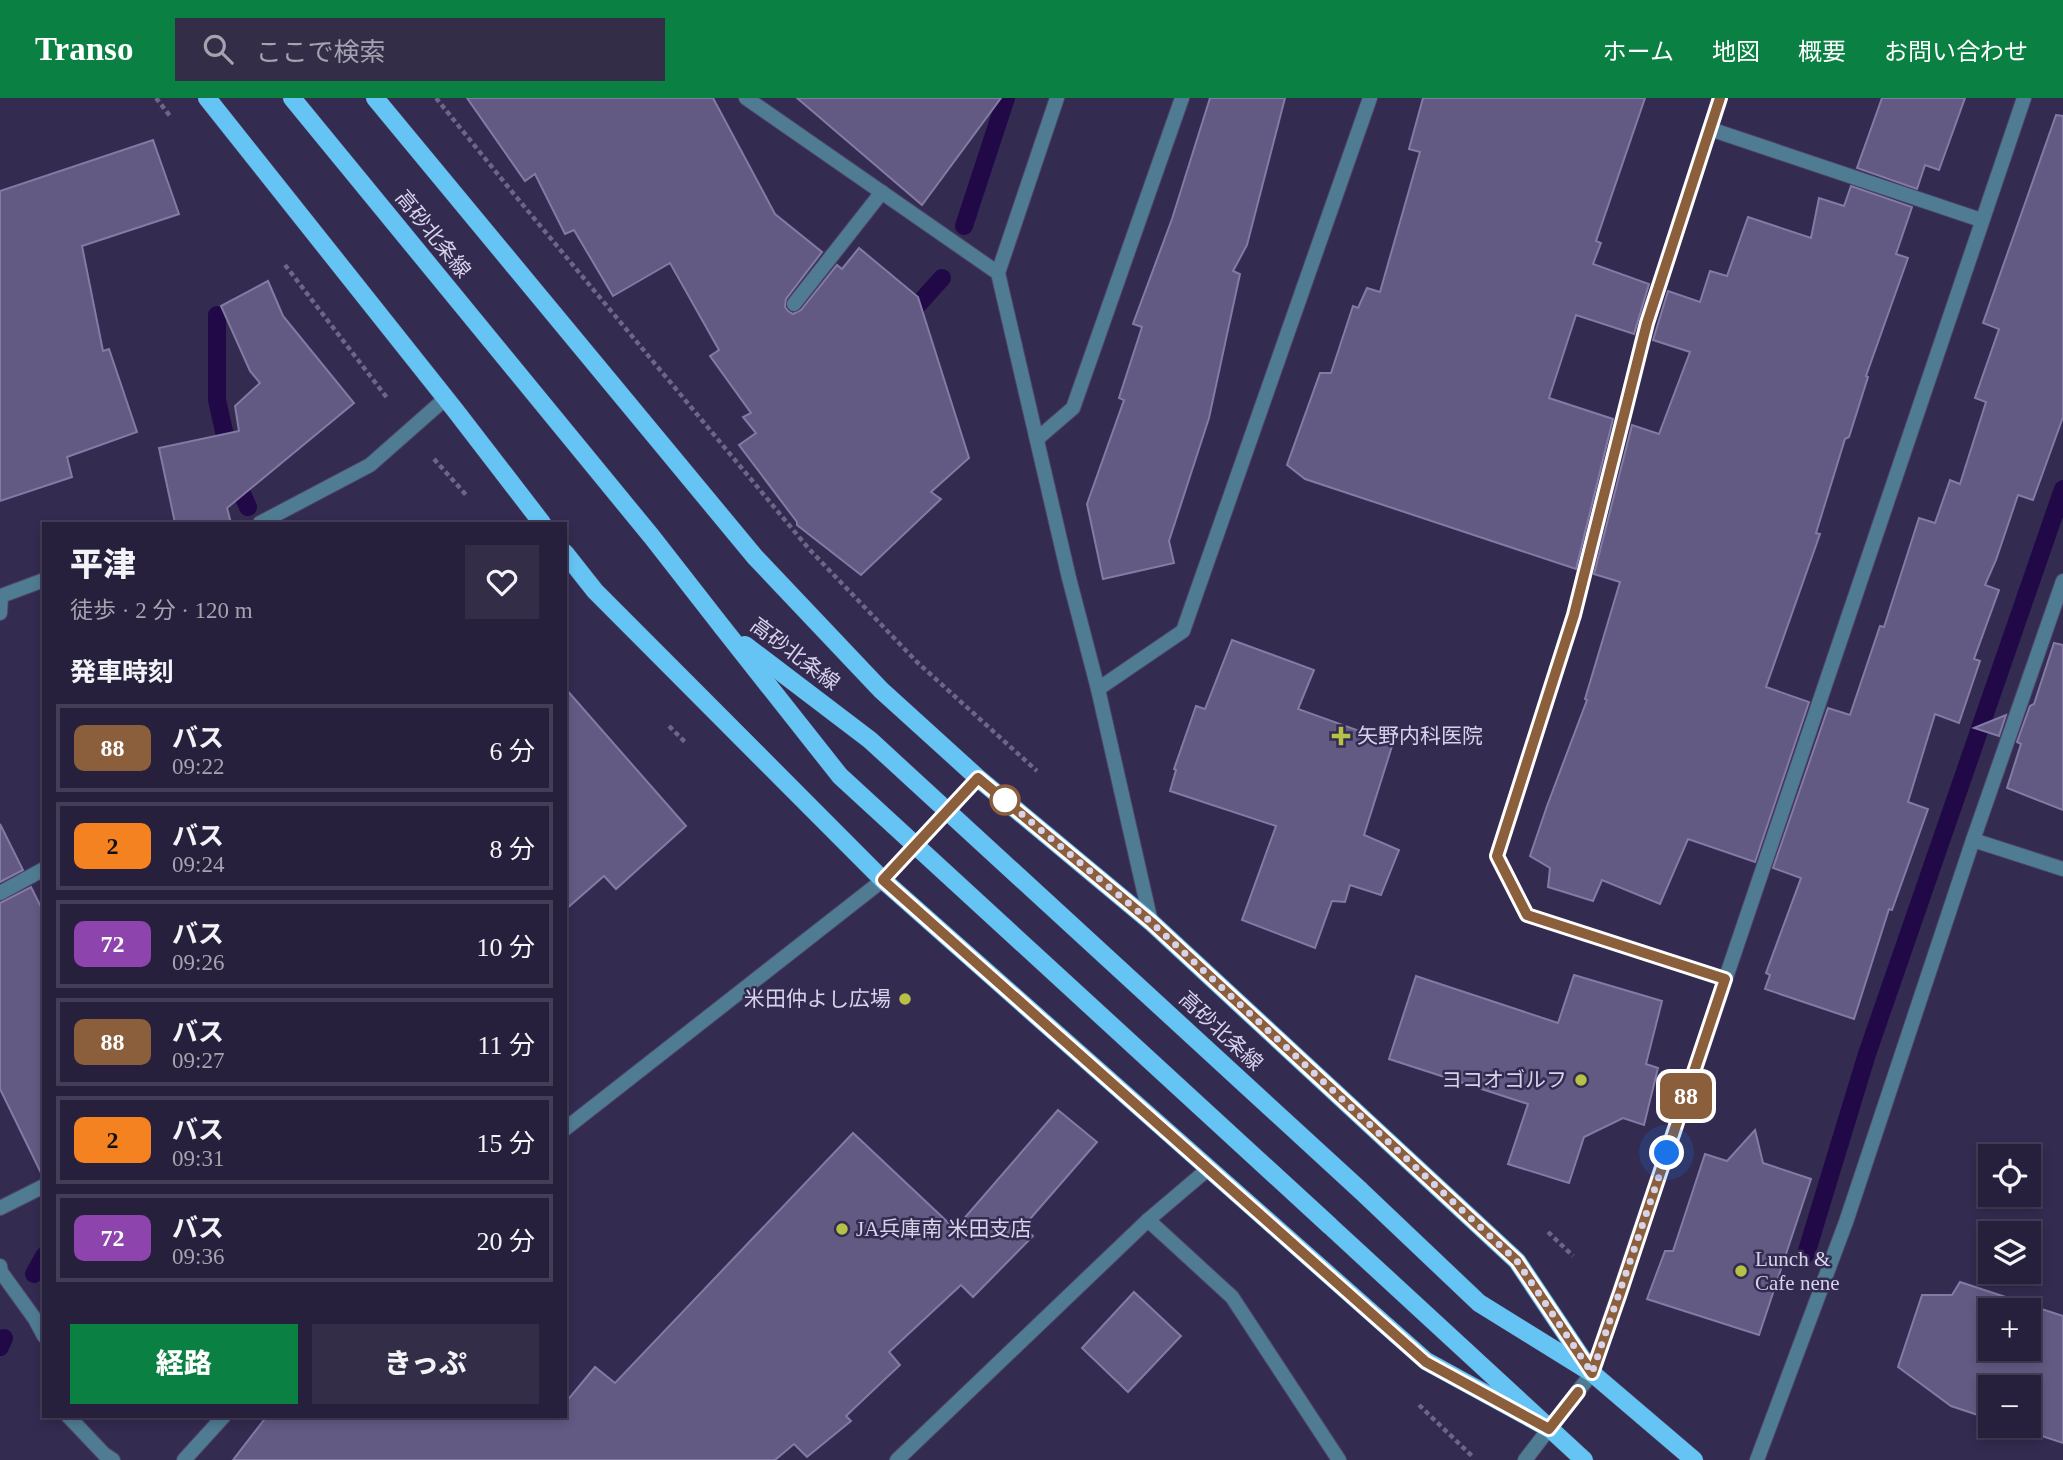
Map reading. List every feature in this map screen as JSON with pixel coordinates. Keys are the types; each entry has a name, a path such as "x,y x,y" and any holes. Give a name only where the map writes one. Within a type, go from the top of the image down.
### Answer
{"main road":[{"path":"207,98 541,522"},
{"name":"高砂北条線","path":"292,98 643,526 840,776 1584,1460"},
{"path":"375,98 755,557 881,690 978,778 1151,922 1517,1261 1592,1373"},
{"path":"567,556 594,591 883,880 1426,1362 1549,1429"},
{"name":"高砂北条線","path":"723,628 870,740 1479,1303 1592,1373 1694,1460"}],"street":[{"path":"746,98 998,272"},
{"path":"1057,98 998,272 1151,922"},
{"path":"1037,439 1073,408 1182,98"},
{"path":"1098,689 1183,631 1370,98"},
{"path":"1720,98 1647,323 1574,615 1497,856 1527,915 1725,979"},
{"path":"1525,1460 1592,1373 2024,98"},
{"path":"1710,129 1981,220"},
{"path":"794,304 882,192"},
{"path":"262,522 370,466 446,398"},
{"path":"0,613 1,596 42,581"},
{"path":"1757,1460 1846,1222 1973,840 2063,581"},
{"path":"567,1127 883,880 978,778"},
{"path":"1973,840 2063,869"},
{"path":"0,893 42,870"},
{"path":"897,1460 1148,1220 1208,1169"},
{"path":"0,1208 42,1187"},
{"path":"1148,1220 1232,1297 1339,1460"},
{"path":"0,1266 1,1272 42,1332"},
{"path":"70,1418 113,1460"},
{"path":"184,1460 222,1418"}],"path":[{"path":"156,98 173,120"},
{"path":"436,98 809,549 918,662 1040,774"},
{"path":"283,263 436,461 473,503"},
{"path":"1546,1230 1573,1255"}],"building":[{"path":"467,98 713,98 775,214 822,252 786,299 785,307 788,311 793,314 801,310 837,265 842,269 859,248 918,297 969,458 931,492 941,499 861,575 797,525 739,445 756,433 743,417 751,413 710,356 719,350 670,263 613,296 574,230 565,234 535,174 525,181"},
{"path":"797,98 1001,98 922,205"},
{"path":"1210,98 1285,98 1247,245 1233,271 1240,274 1209,418 1169,541 1174,563 1103,579 1087,504 1124,400 1119,398 1142,327 1133,324 1172,219"},
{"path":"1423,98 1645,98 1596,241 1601,243 1593,264 1649,284 1634,334 1576,315 1549,398 1613,419 1576,569 1305,479 1287,465 1320,373 1331,373 1353,306 1358,308 1367,288 1380,292 1420,152 1409,149"},
{"path":"1882,98 1965,98 1939,170 1925,165 1917,189 1857,168"},
{"path":"2056,115 2063,116 2063,417 2033,500 2018,495 1985,585 1999,590 1974,659 1980,661 1959,723 1935,714 1908,802 1928,809 1892,910 1889,909 1854,1019 1765,989 1770,975 1766,973 1801,878 1773,868 1828,708 1850,715 1880,626 1884,627 1919,518 1935,523 1950,480 1960,484 1986,402 1975,398 1999,329 1983,323"},
{"path":"153,140 179,214 82,246 103,351 109,349 137,432 67,457 72,477 0,501 0,191"},
{"path":"1851,186 1912,207 1896,254 1908,258 1866,376 1868,377 1849,437 1845,439 1816,533 1820,534 1766,687 1809,702 1755,862 1688,839 1660,904 1602,880 1593,901 1548,887 1550,868 1530,856 1587,700 1585,699 1620,582 1594,574 1632,425 1659,434 1690,352 1653,340 1668,291 1700,302 1710,271 1727,276 1748,217 1811,238 1819,198 1844,206"},
{"path":"268,281 283,316 354,403 227,508 231,522 175,522 159,448 239,431 235,406 260,383 250,371 221,306"},
{"path":"1232,640 1314,670 1298,709 1393,743 1364,835 1399,850 1381,895 1350,885 1345,902 1332,901 1315,948 1242,920 1276,826 1170,791 1176,770 1174,769 1196,706 1205,709"},
{"path":"2054,643 2063,645 2063,810 2007,788 2021,744 2017,742 2030,706 2034,704"},
{"path":"567,690 686,826 616,889 604,876 567,908"},
{"path":"2006,715 1999,736 1974,728"},
{"path":"0,824 23,870 0,882"},
{"path":"31,887 42,909 42,1175 0,1089 0,903"},
{"path":"1574,975 1662,1001 1646,1064 1658,1068 1644,1125 1623,1118 1584,1137 1569,1183 1508,1164 1528,1104 1389,1059 1416,976 1558,1023"},
{"path":"1058,1110 1097,1142 1023,1227 1033,1236 973,1297 961,1285 889,1352 900,1365 846,1416 851,1421 807,1457 794,1444 775,1460 233,1460 265,1418 567,1418 567,1401 595,1367 615,1383 853,1133 955,1229"},
{"path":"1755,1130 1763,1163 1811,1179 1759,1335 1647,1299 1665,1251 1673,1251 1705,1154 1727,1161"},
{"path":"1960,1282 2008,1298 1978,1298 1978,1361 2041,1361 2041,1309 2063,1316 2063,1443 2041,1436 2041,1375 1978,1375 1978,1415 1951,1406 1898,1367 1922,1295 1952,1295"},
{"path":"1134,1292 1181,1336 1128,1392 1082,1348"}],"waterway":[{"path":"964,226 1006,98"},
{"path":"905,319 942,278"},
{"path":"217,315 217,400 234,476 248,507"},
{"path":"1806,1254 1867,1054 2063,489"},
{"path":"34,1274 42,1260"},
{"path":"0,1347 4,1338"}],"bus line":[{"name":"88","path":"1578,1392 1549,1429 1426,1362 883,880 978,778 1151,922 1517,1261 1592,1373 1725,979 1527,915 1497,856 1574,615 1647,323 1720,98"}],"place":[{"name":"矢野内科医院","path":"1341,736"},
{"name":"米田仲よし広場","path":"905,999"},
{"name":"ヨコオゴルフ","path":"1581,1080"},
{"name":"JA兵庫南 米田支店","path":"842,1229"},
{"name":"Lunch & Cafe nene","path":"1741,1271"}],"route":[{"path":"1005,800 999,795 1151,922 1517,1261 1592,1373 1667,1153"}]}
